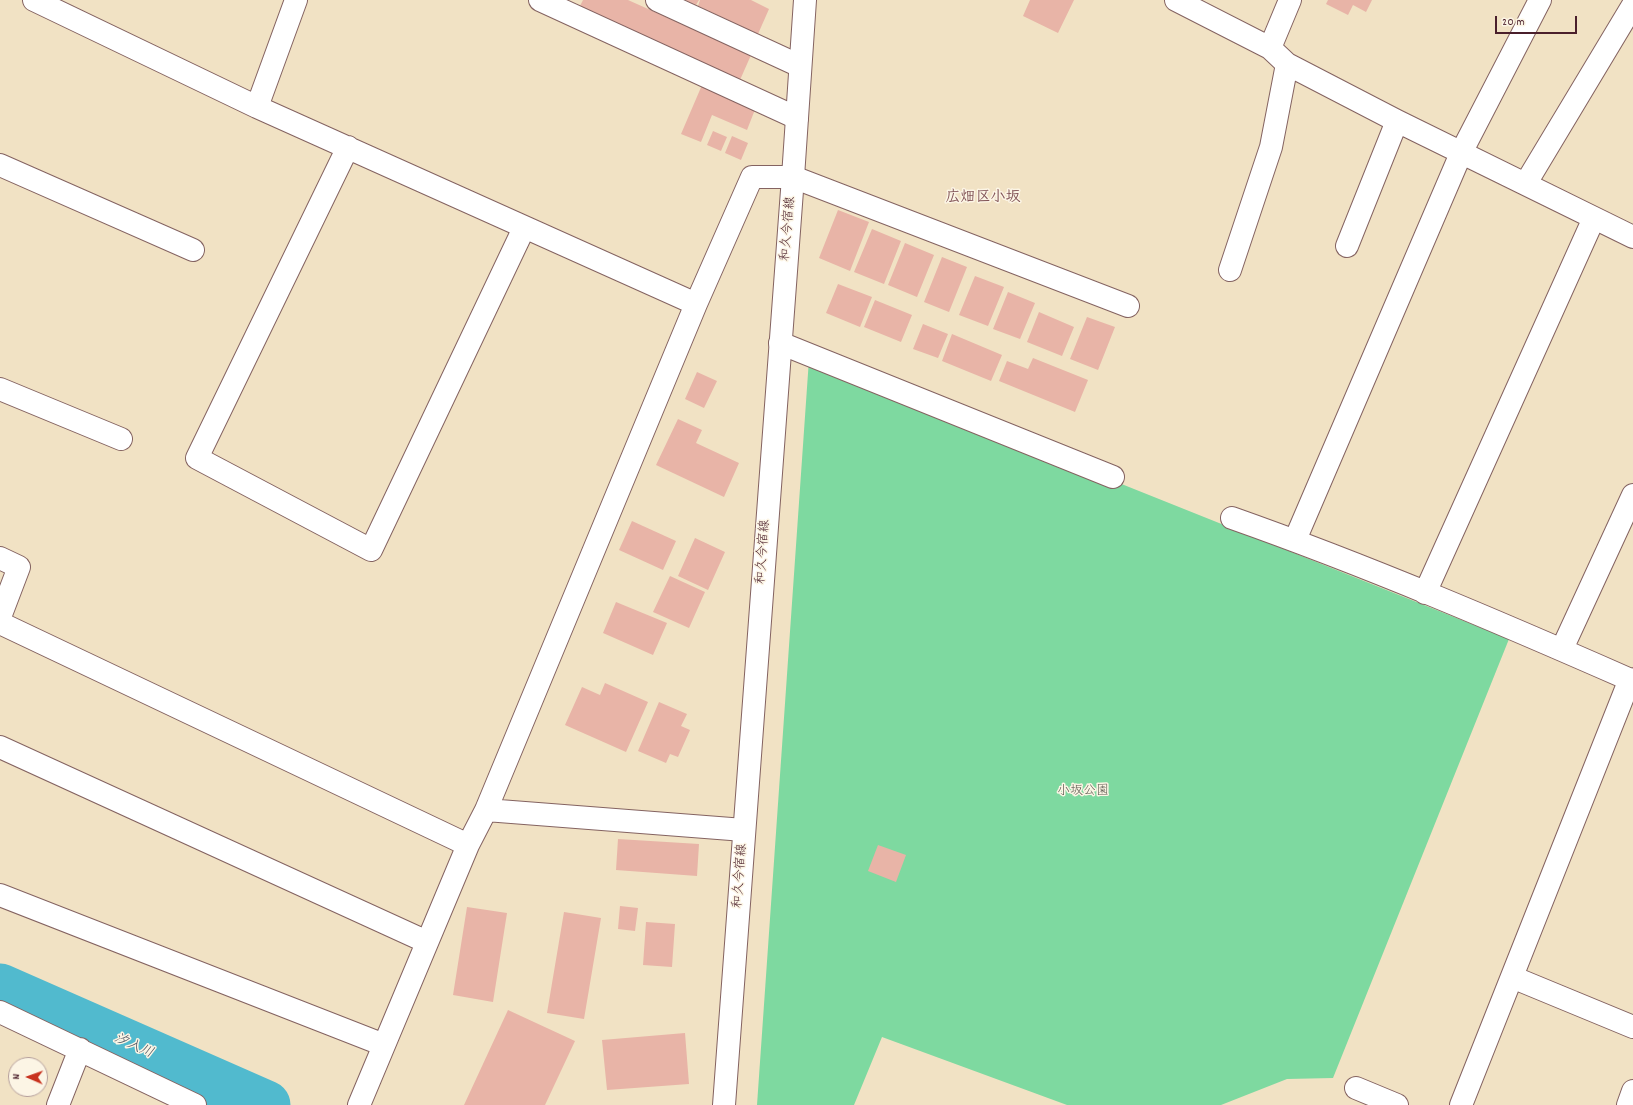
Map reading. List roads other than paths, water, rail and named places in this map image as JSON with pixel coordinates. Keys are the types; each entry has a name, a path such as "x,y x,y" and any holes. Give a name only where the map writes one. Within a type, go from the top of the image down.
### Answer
{"street":[{"path":"34,0 257,107 696,304"},
{"path":"257,107 296,0"},
{"path":"540,0 797,118"},
{"path":"657,0 800,66"},
{"name":"和久今宿線","path":"724,1105 805,0"},
{"path":"1176,0 1270,48 1287,64 1633,237"},
{"path":"1270,48 1290,0"},
{"path":"1295,540 1462,151 1540,0"},
{"path":"1526,183 1633,5"},
{"path":"1230,270 1271,147 1287,64"},
{"path":"1347,246 1397,120"},
{"path":"348,147 197,458 371,550 524,228"},
{"path":"0,165 193,250"},
{"path":"359,1105 468,845 486,810 696,304 752,177 793,177 1128,306"},
{"path":"1425,593 1594,218"},
{"path":"780,343 1113,477"},
{"path":"0,388 121,439"},
{"path":"1562,649 1633,495"},
{"path":"1232,518 1295,540 1562,649 1631,680 1461,1105"},
{"path":"0,558 19,567 0,617"},
{"path":"0,623 468,845"},
{"path":"0,747 428,942"},
{"path":"486,810 744,830"},
{"path":"0,895 384,1045"},
{"path":"1512,977 1633,1027"},
{"path":"0,1012 195,1105"},
{"path":"58,1105 80,1049"},
{"path":"1356,1088 1397,1105"},
{"path":"1628,1105 1633,1091"}],"waterway":[{"name":"汐入川","path":"0,988 266,1105"}],"district":[{"name":"広畑区小坂","path":"983,199"}],"park label":[{"name":"小坂公園","path":"1083,792"}]}
